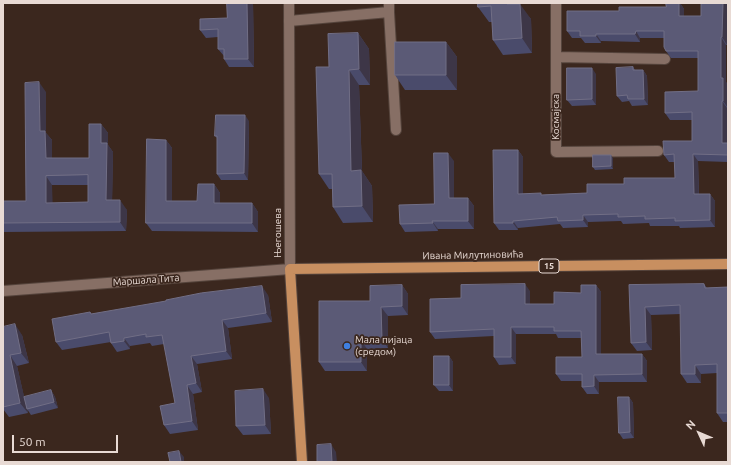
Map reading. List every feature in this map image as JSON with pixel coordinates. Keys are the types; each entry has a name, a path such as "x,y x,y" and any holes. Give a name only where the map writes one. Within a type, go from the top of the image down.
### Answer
{"main road":[{"name":"Ивана Милутиновића","path":"290,269 728,264"},
{"name":"Његошева","path":"290,269 302,462"}],"street":[{"name":"Његошева","path":"288,3 290,269"},
{"name":"Космајска","path":"556,3 556,152 658,151"},
{"path":"289,21 389,8 396,130"},
{"path":"556,57 665,59"},
{"name":"Маршала Тита","path":"3,291 290,269"}],"building":[{"path":"227,3 247,3 248,59 224,59 224,49 218,49 218,29 200,30 200,19 227,18"},
{"path":"478,3 520,4 522,38 493,40 491,6 478,7"},
{"path":"666,3 679,3 679,16 701,16 701,3 723,3 721,37 721,78 723,78 722,143 728,143 728,155 693,154 694,194 710,194 710,220 675,221 675,218 645,219 645,216 618,217 618,214 583,215 583,220 558,221 557,217 513,221 513,223 494,223 493,150 518,150 518,194 541,193 541,195 587,193 587,184 624,184 624,178 675,178 674,154 664,155 663,141 692,141 692,112 665,113 665,92 698,91 698,51 666,51 664,47 664,31 636,31 635,34 596,34 596,36 580,36 580,31 567,31 567,11 619,11 619,7 666,7"},
{"path":"358,33 359,69 349,70 351,171 361,170 362,206 333,207 332,174 319,174 316,67 329,67 328,34"},
{"path":"395,42 446,42 446,75 395,75"},
{"path":"633,67 633,70 643,70 644,99 628,99 627,95 617,96 616,68"},
{"path":"567,68 592,68 592,99 567,100"},
{"path":"39,82 40,131 45,131 46,158 89,158 89,124 101,124 101,143 107,143 106,200 120,200 120,222 3,223 3,201 26,201 25,83","holes":["88,175 88,202 46,203 46,176"]},
{"path":"216,115 245,115 244,173 217,174 217,136 215,136"},
{"path":"147,139 166,140 166,201 197,201 198,184 214,184 214,203 252,203 252,223 146,223"},
{"path":"434,153 448,153 449,198 468,198 468,221 432,221 433,223 400,224 399,205 434,204"},
{"path":"593,155 611,155 611,166 593,167"},
{"path":"525,284 525,304 554,304 554,292 581,293 581,285 596,285 596,354 642,354 642,374 594,375 594,386 582,387 582,374 556,374 556,357 582,357 581,331 554,331 554,327 511,327 511,357 494,357 494,329 430,332 430,299 461,298 461,285"},
{"path":"704,284 705,288 728,287 728,413 717,413 717,364 695,365 695,374 681,374 680,305 645,307 646,342 631,343 629,285"},
{"path":"402,285 402,306 381,307 382,339 361,340 361,362 319,362 319,301 370,301 370,286"},
{"path":"262,286 266,313 222,320 226,351 191,356 196,383 187,385 192,421 164,425 160,406 175,403 162,335 146,337 146,334 124,338 124,341 111,343 109,332 56,342 52,319 166,301 201,293"},
{"path":"15,324 21,353 10,355 20,403 3,407 3,327"},
{"path":"434,356 449,356 449,385 434,385"},
{"path":"263,389 265,425 236,426 235,391"},
{"path":"51,390 54,402 27,409 24,397"},
{"path":"618,397 629,397 630,432 619,433"},
{"path":"331,444 332,462 317,462 317,445"},
{"path":"179,451 181,462 170,462 168,453"}],"place":[{"name":"Мала пијаца (средом)","path":"347,346"}]}
